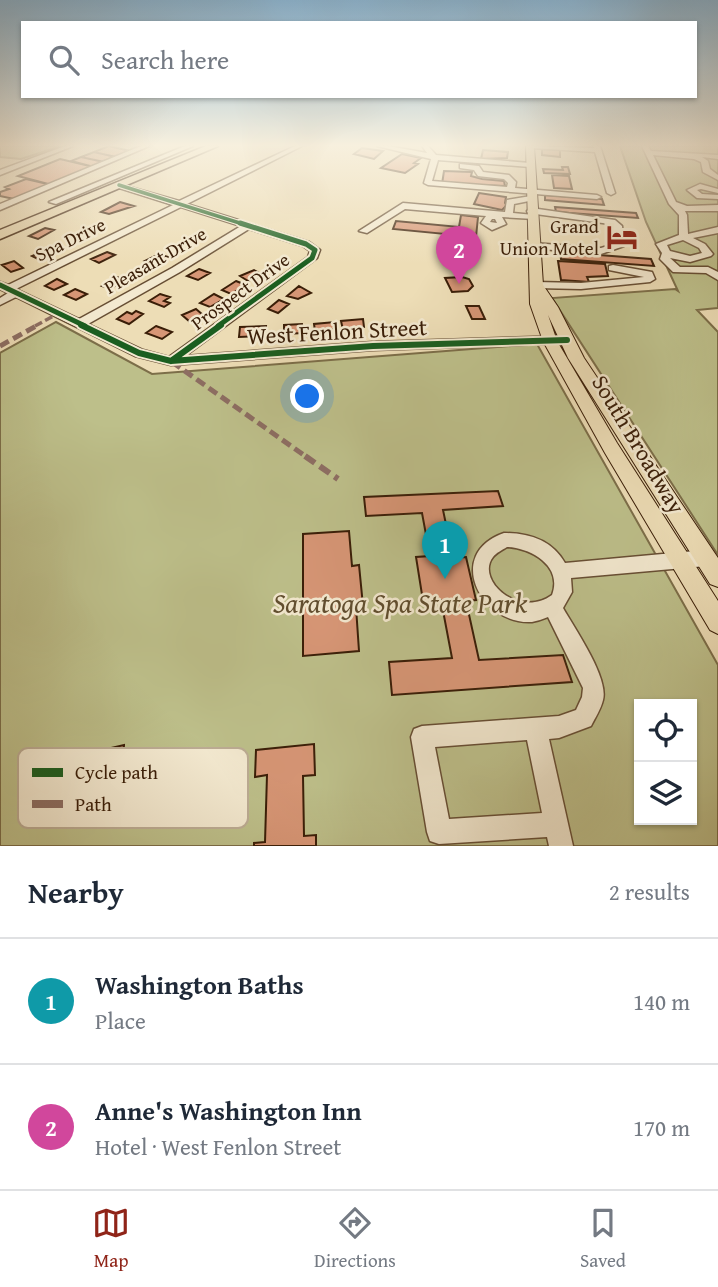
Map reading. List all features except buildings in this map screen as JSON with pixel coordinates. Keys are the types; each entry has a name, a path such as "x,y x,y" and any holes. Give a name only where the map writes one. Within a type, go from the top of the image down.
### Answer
{"highway":[{"path":"0,234 117,185"}],"main road":[{"name":"South Broadway","path":"531,185 537,304 680,560 718,622"},
{"name":"South Broadway","path":"558,340 718,576"}],"street":[{"path":"3,204 54,185"},
{"path":"53,202 93,185"},
{"path":"119,185 248,226"},
{"name":"Spa Drive","path":"0,302 8,289 219,185"},
{"path":"451,185 492,190 511,188 531,194 597,197"},
{"path":"609,185 611,193"},
{"path":"684,237 683,215 670,201 665,188 691,190 700,186 716,189"},
{"path":"691,190 700,196 718,197"},
{"path":"509,215 510,202 531,194"},
{"path":"32,195 67,206"},
{"path":"364,231 403,206 496,215 531,214 612,222 618,226 619,246 601,251 533,246"},
{"path":"677,206 695,209 718,208"},
{"path":"695,209 718,230"},
{"name":"Prospect Drive","path":"171,361 312,258 315,250 306,244 248,226"},
{"name":"Pleasant Drive","path":"79,324 248,226"},
{"path":"684,237 702,246 708,254 690,259 667,253 661,244 684,237 718,230"},
{"path":"667,253 665,259 677,270 713,270 718,277"},
{"path":"536,285 581,286 650,279 648,274 613,268"},
{"name":"West Fenlon Street","path":"8,289 139,353 171,361 362,346 558,340"},
{"path":"518,540 543,549 554,559 561,571 564,585 561,597 552,606 532,613 510,609 488,592 481,579 480,566 485,552 494,544 518,540"},
{"path":"561,571 706,558"},
{"path":"536,729 559,835 439,832 422,737 536,729 574,723 583,718 593,699 588,674 552,606"}],"green space":[{"path":"634,185 718,185 718,308 697,310 718,332 718,555 552,298 675,289 678,291 646,222"},
{"name":"Saratoga Spa State Park","path":"56,322 152,374 537,344 718,665 718,846 0,846 0,353"}],"marked path":[{"path":"0,346 59,313"},
{"path":"172,362 338,479"}],"cycle path":[{"path":"121,185 306,244 315,250 312,258 171,361"},
{"path":"0,285 139,353 171,361 373,346 567,340"}],"place":[{"name":"Grand Union Motel","path":"622,237"},
{"name":"Anne's Washington Inn","path":"459,284"},
{"name":"Washington Baths","path":"445,579"}]}
